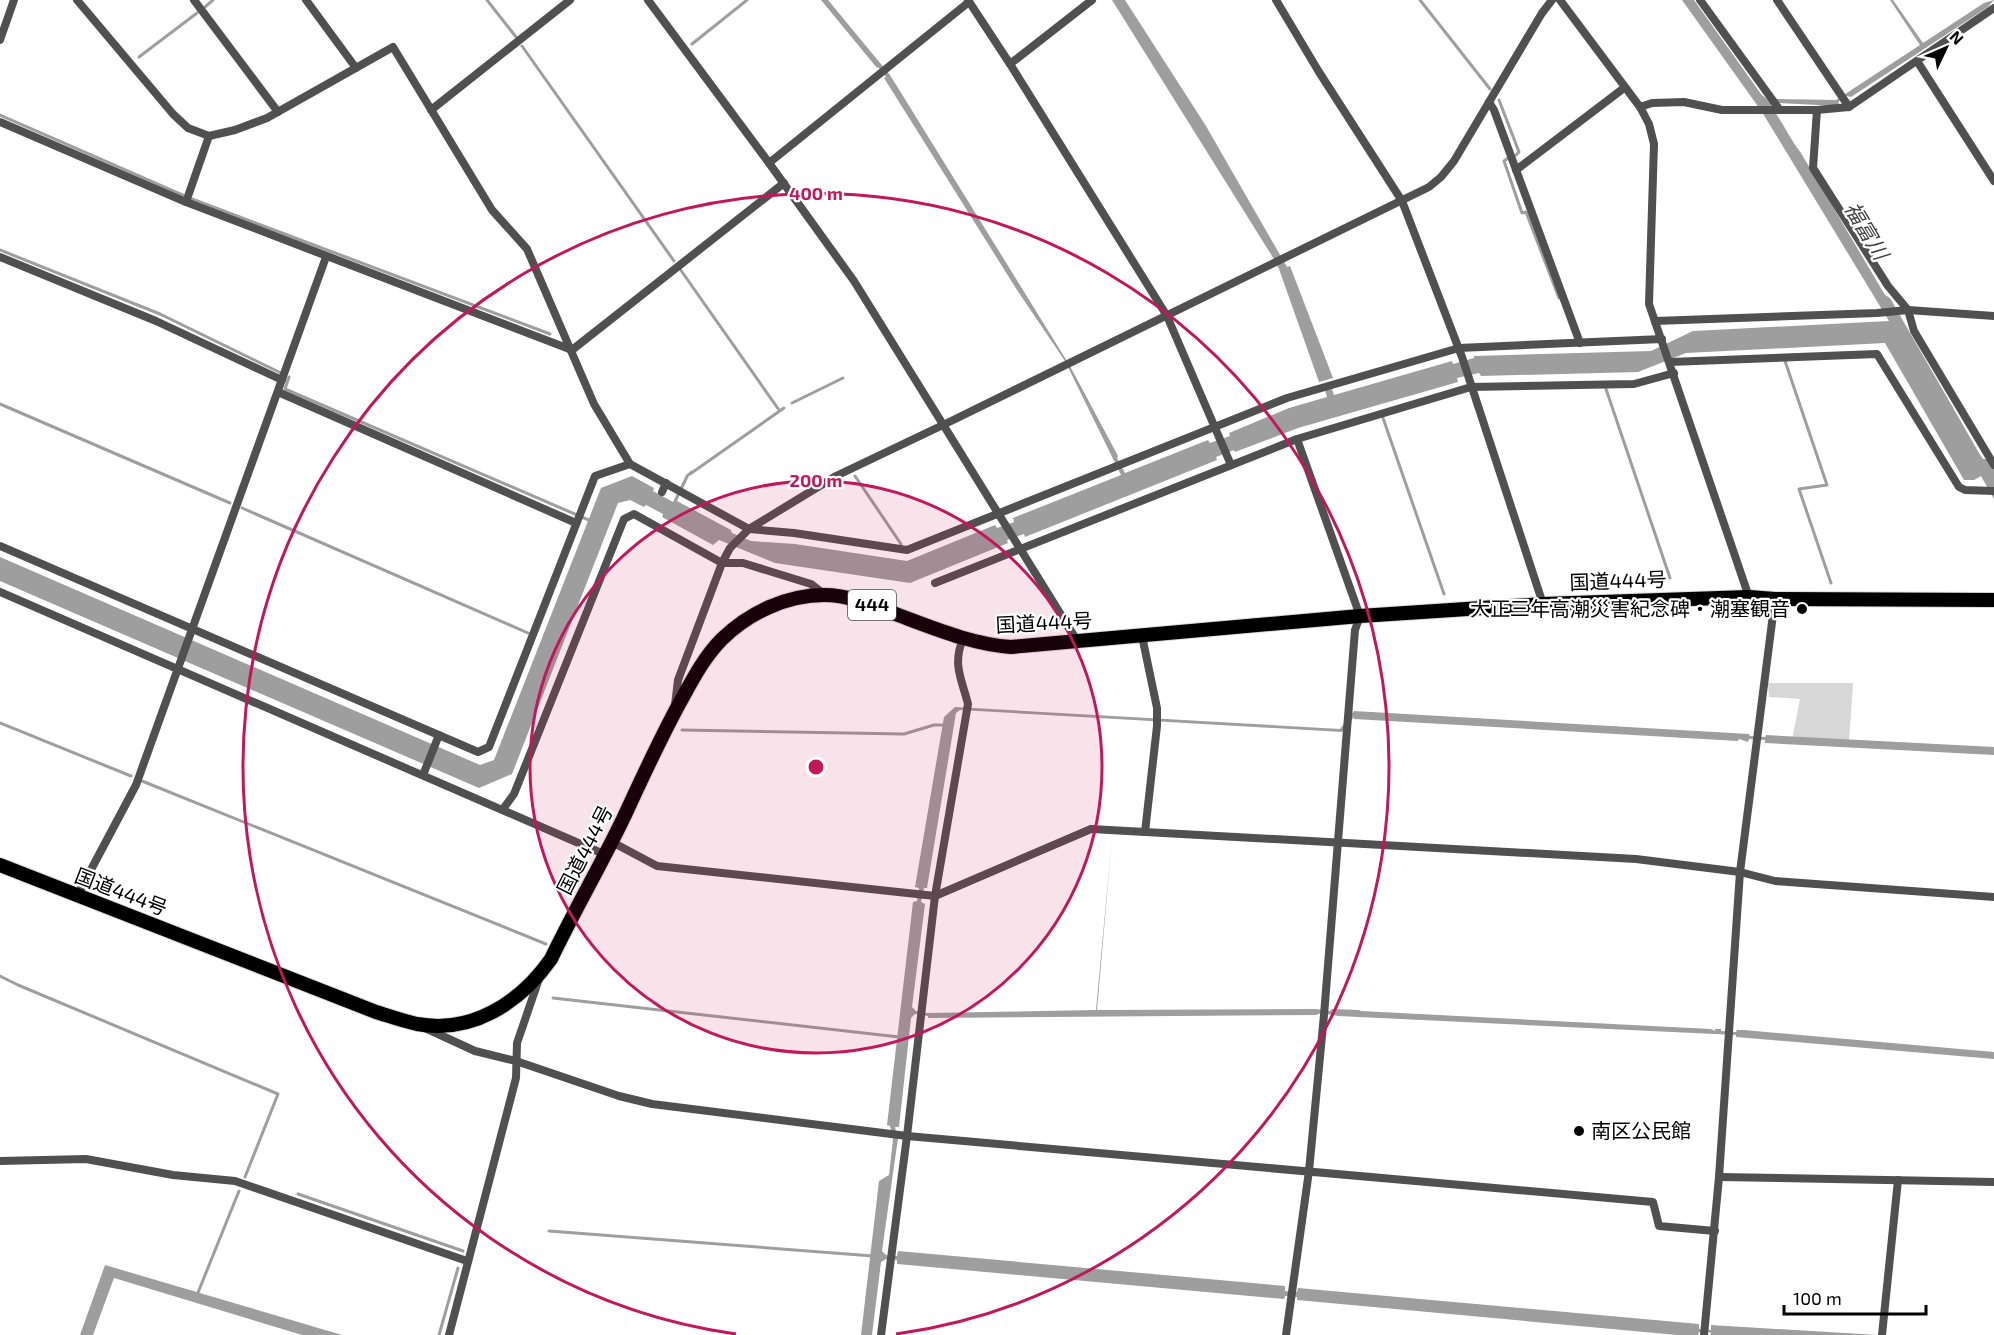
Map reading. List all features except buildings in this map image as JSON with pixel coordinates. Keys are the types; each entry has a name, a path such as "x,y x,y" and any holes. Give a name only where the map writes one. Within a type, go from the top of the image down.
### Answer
{"highway":[{"name":"国道444号","path":"0,865 376,1012 417,1024 446,1026 491,1014 525,991 541,973 551,959 606,855 675,712 703,661 722,640 746,620 772,605 806,596 825,595 850,599 873,605 963,639 989,646 1011,648 1360,616 1543,604 1749,597 1994,600"}],"street":[{"path":"0,40 14,0"},
{"path":"77,0 173,114 188,128 209,136 235,130 278,112 393,46 492,210 527,249 594,404 630,464 664,488 680,491 749,529 794,533 907,550 1000,516 1287,398 1459,348 1662,341"},
{"path":"194,0 278,112"},
{"path":"306,0 356,68"},
{"path":"431,110 570,0"},
{"path":"648,0 854,281 1078,642"},
{"path":"1010,64 1092,0"},
{"path":"1276,0 1319,72 1402,201 1459,348 1543,604"},
{"path":"675,712 678,680 722,563 726,554 749,529 836,476 1429,187 1442,177 1454,161 1552,0"},
{"path":"1560,0 1640,107 1649,124 1654,144 1649,304 1749,597"},
{"path":"1700,0 1776,108"},
{"path":"1777,0 1844,101"},
{"path":"1640,107 1652,103 1684,102 1722,110 1776,108 1817,110 1844,101 1917,61 1994,7 1991,0"},
{"path":"769,163 968,1 1010,64 1167,316 1231,465"},
{"path":"1917,61 1994,181"},
{"path":"1516,170 1624,88"},
{"path":"1489,102 1494,110 1580,343"},
{"path":"1817,110 1813,168 1905,310 1914,331 1989,452 1994,465"},
{"path":"0,122 186,202 572,350"},
{"path":"186,202 209,136"},
{"path":"572,350 784,183"},
{"path":"0,257 156,321 282,380"},
{"path":"77,896 136,785 326,257"},
{"path":"1655,321 1905,310 1994,315"},
{"path":"1670,362 1877,354 1959,487 1965,490 1994,491"},
{"path":"935,583 1019,546 1297,439 1470,383 1634,384 1674,373"},
{"path":"278,392 578,518"},
{"path":"1286,1335 1309,1170 1324,1012 1354,630 1360,616 1297,439"},
{"path":"0,546 190,631 478,752 489,747 595,476 630,464"},
{"path":"647,520 651,512"},
{"path":"503,809 514,794 624,519 634,514 722,563 743,563 811,584 825,595"},
{"path":"0,592 178,665 606,855"},
{"path":"1705,1332 1715,1230 1740,872 1775,599"},
{"path":"1142,636 1157,715 1145,832"},
{"path":"881,1335 891,1257 899,1135 922,1014 935,896 968,704 958,675 959,647 963,639"},
{"path":"423,775 439,735"},
{"path":"612,842 657,866 935,896 1091,829 1636,860 1740,872 1775,882 1994,897"},
{"path":"449,1335 516,1078 517,1043 541,973"},
{"path":"417,1024 475,1051 516,1061 619,1096 652,1104 899,1135 1653,1202 1659,1226 1715,1230"},
{"path":"0,1161 86,1159 173,1175 235,1181 467,1261"},
{"path":"1719,1177 1994,1182"},
{"path":"1882,1335 1898,1180"}],"shaded area":[{"path":"821,0 828,0 890,75 1070,366 1125,473 1208,440 1210,443 1230,436 1229,433 1289,408 1327,397 1325,390 1332,389 1334,395 1452,361 1453,364 1474,358 1474,356 1651,351 1693,331 1889,321 1762,112 1682,0 1694,0 1761,94 1769,101 1776,99 1836,100 1920,45 1890,0 1893,0 1923,43 1984,3 1994,0 1988,7 1851,97 1847,96 1839,101 1838,106 1777,103 1770,106 1801,153 1885,295 1890,298 1979,453 1983,459 1994,459 1994,499 1981,476 1974,480 1964,480 1885,343 1686,353 1638,372 1481,376 1479,373 1457,378 1458,382 1298,428 1235,452 1234,450 1216,457 1217,460 1025,537 1024,534 1007,540 1008,543 910,583 775,563 719,540 713,545 662,517 663,514 630,500 618,503 512,774 479,788 0,581 0,557 480,765 494,760 601,488 632,476 673,502 686,475 692,470 693,473 689,476 677,501 731,530 732,533 751,541 795,544 907,561 995,525 997,528 1014,522 1013,518 1121,475 1065,361 1017,290 884,78 886,77"},
{"path":"1112,0 1125,0 1206,126 1287,267 1290,266 1333,378 1319,382 1279,269 1272,256"},
{"path":"1768,683 1853,683 1849,742 1792,740 1800,699 1769,697"},
{"path":"955,707 1340,729 1354,711 1749,734 1765,737 1766,735 1994,747 1994,755 1765,743 1765,740 1749,739 1748,742 1739,739 1738,741 1354,719 1354,717 1342,732 960,710 956,713 927,888 924,888 921,902 925,904 912,1007 916,1011 927,1013 1096,1010 1112,838 1097,1010 1316,1009 1330,1011 1332,1009 1715,1031 1715,1029 1736,1032 1744,1030 1994,1052 1994,1059 1736,1037 1736,1035 1338,1016 1321,1013 1316,1015 928,1018 928,1016 915,1014 911,1018 899,1127 895,1127 898,1138 882,1251 886,1255 897,1256 898,1251 1285,1286 1285,1291 1297,1292 1298,1288 1699,1324 1699,1329 1711,1330 1711,1325 1878,1335 1711,1335 1710,1332 1699,1332 1698,1335 1677,1335 1297,1300 1297,1297 1285,1296 1284,1299 897,1264 897,1260 886,1259 881,1262 872,1335 861,1335 879,1181 889,1175 893,1140 890,1126 887,1125 913,902 917,901 919,888 915,887 944,717"},
{"path":"105,1265 342,1335 302,1335 114,1278 93,1335 80,1335"}],"waterway":[{"path":"205,7 213,0"},
{"path":"487,0 516,37"},
{"path":"692,44 747,0"},
{"path":"1420,0 1490,89"},
{"path":"139,57 197,13"},
{"path":"522,46 674,261"},
{"path":"1499,100 1519,152 1516,155"},
{"path":"0,115 183,195"},
{"path":"1508,158 1504,161 1522,213 1526,212 1559,298"},
{"path":"192,199 550,334"},
{"path":"0,250 160,314 281,373"},
{"path":"680,269 779,410"},
{"path":"1785,361 1827,485 1799,489 1831,583"},
{"path":"289,377 285,389 591,521"},
{"path":"792,403 843,378"},
{"path":"1606,389 1670,578"},
{"path":"0,404 230,503"},
{"path":"690,474 784,408"},
{"path":"1383,418 1444,594"},
{"path":"855,476 901,544"},
{"path":"242,508 528,633"},
{"path":"0,723 131,776"},
{"path":"682,730 904,734 934,725 946,725"},
{"path":"142,781 546,944"},
{"path":"0,976 278,1094 245,1177"},
{"path":"553,998 899,1037"},
{"path":"197,1295 239,1191"},
{"path":"298,1194 463,1251"},
{"path":"549,1231 873,1256"},
{"path":"439,1335 458,1268"}],"place":[{"name":"大正三年高潮災害紀念碑・潮塞観音","path":"1802,609"},
{"name":"南区公民館","path":"1579,1131"}],"water label":[{"name":"福富川","path":"1866,231"}]}
